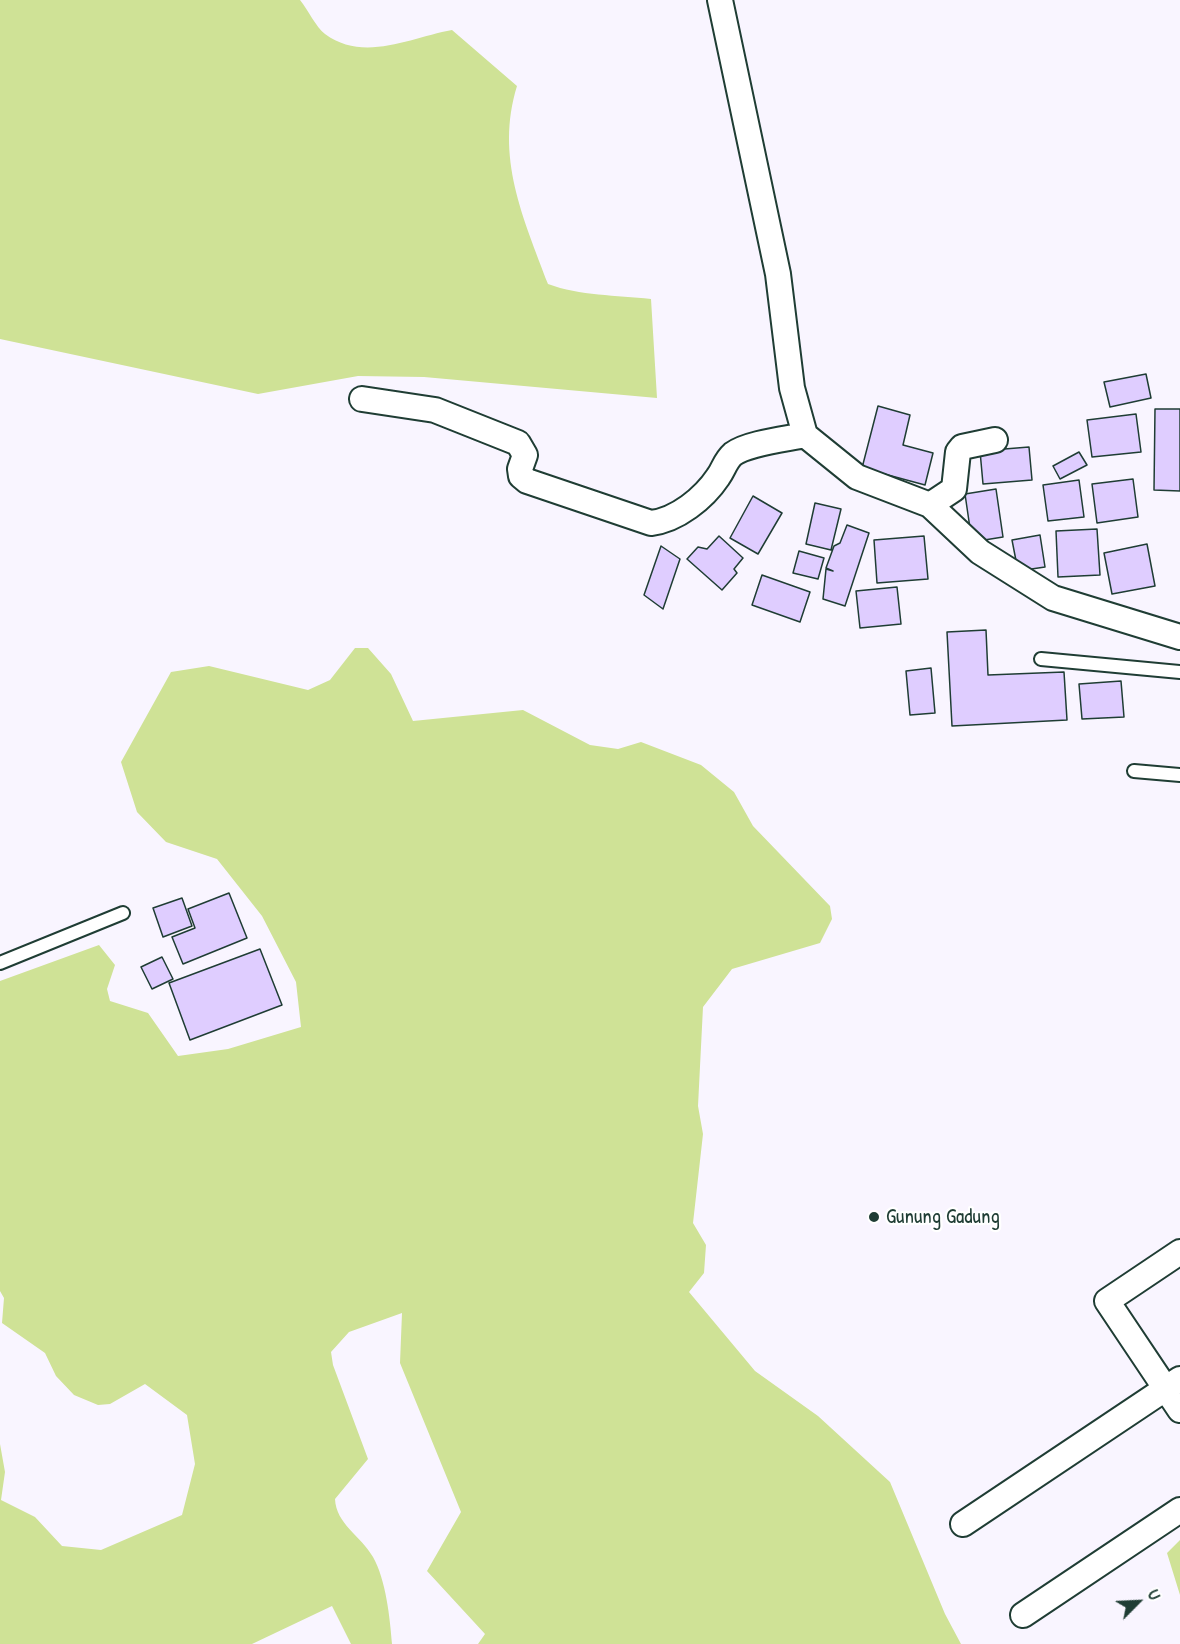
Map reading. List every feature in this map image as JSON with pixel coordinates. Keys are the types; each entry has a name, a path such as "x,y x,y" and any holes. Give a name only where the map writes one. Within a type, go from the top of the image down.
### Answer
{"street":[{"path":"720,0 778,274 792,388 805,435 857,477 930,505 980,552 1053,598 1180,637"},
{"path":"362,399 435,410 518,443 525,455 520,469 521,476 527,481 651,523 669,519 704,494 719,476 726,461 735,453 805,435"},
{"path":"930,505 954,489 958,452 962,447 995,440"},
{"path":"1180,1252 1107,1301 1173,1384 1180,1410"},
{"path":"963,1524 1173,1384"},
{"path":"1023,1615 1180,1510"}],"lane":[{"path":"1041,659 1180,672"},
{"path":"1134,771 1180,776"},
{"path":"0,963 123,913"}],"green space":[{"path":"0,0 300,0 325,34 356,47 388,46 452,30 517,86 511,112 509,137 511,162 521,211 548,284 585,293 651,299 657,398 424,377 358,376 258,394 0,339"},
{"path":"355,648 368,648 391,674 413,721 523,710 590,745 618,749 641,742 701,765 734,792 753,826 830,906 832,919 820,943 732,969 703,1007 698,1106 703,1134 693,1223 706,1245 704,1273 689,1292 755,1371 818,1416 890,1482 945,1614 961,1644 478,1644 485,1634 427,1571 461,1512 400,1363 402,1313 349,1332 331,1352 333,1365 368,1459 335,1499 336,1508 344,1523 368,1550 377,1566 387,1599 392,1644 351,1644 332,1606 252,1644 0,1644 0,1444 5,1472 1,1500 35,1517 62,1546 101,1550 182,1515 195,1464 187,1415 145,1384 110,1404 98,1405 74,1395 56,1376 45,1353 2,1323 4,1298 0,1291 0,981 99,945 115,965 107,989 110,1001 148,1013 178,1056 228,1049 301,1027 296,982 262,916 217,859 166,842 137,812 121,762 171,672 209,666 308,690 330,680"},
{"path":"1180,1540 1180,1595 1167,1553"}],"building":[{"path":"1146,374 1151,398 1110,407 1104,382"},
{"path":"878,406 910,415 903,445 933,453 925,485 862,468"},
{"path":"1155,409 1180,409 1180,491 1154,490"},
{"path":"1136,414 1141,452 1092,457 1087,420"},
{"path":"1029,447 1032,480 983,484 980,451"},
{"path":"1079,452 1087,465 1060,479 1053,466"},
{"path":"1133,479 1138,517 1097,523 1092,484"},
{"path":"1079,480 1084,517 1048,521 1043,485"},
{"path":"996,489 1003,537 972,542 965,494"},
{"path":"753,496 782,513 758,554 730,538"},
{"path":"815,503 841,509 831,550 806,544"},
{"path":"847,525 869,533 845,606 823,599 826,569 833,571 826,568 834,546 840,543"},
{"path":"1097,529 1100,575 1058,577 1056,531"},
{"path":"1040,535 1045,567 1018,571 1012,540"},
{"path":"719,536 743,558 734,569 737,573 722,590 687,559 698,547 707,549"},
{"path":"924,536 928,579 877,583 874,540"},
{"path":"1147,544 1155,586 1112,594 1104,553"},
{"path":"661,546 680,559 663,609 644,595"},
{"path":"799,551 824,558 818,579 793,573"},
{"path":"762,575 810,592 800,622 752,605"},
{"path":"897,587 901,624 860,628 856,591"},
{"path":"986,630 988,675 1064,672 1067,720 952,726 947,632"},
{"path":"931,668 935,713 910,715 906,671"},
{"path":"1121,681 1124,717 1082,719 1079,684"},
{"path":"229,893 247,938 183,964 172,937 195,928 188,909"},
{"path":"182,898 192,926 163,937 153,908"},
{"path":"260,949 282,1005 190,1040 169,983"},
{"path":"162,957 173,979 152,989 141,967"}],"place":[{"name":"Gunung Gadung","path":"874,1217"}]}
